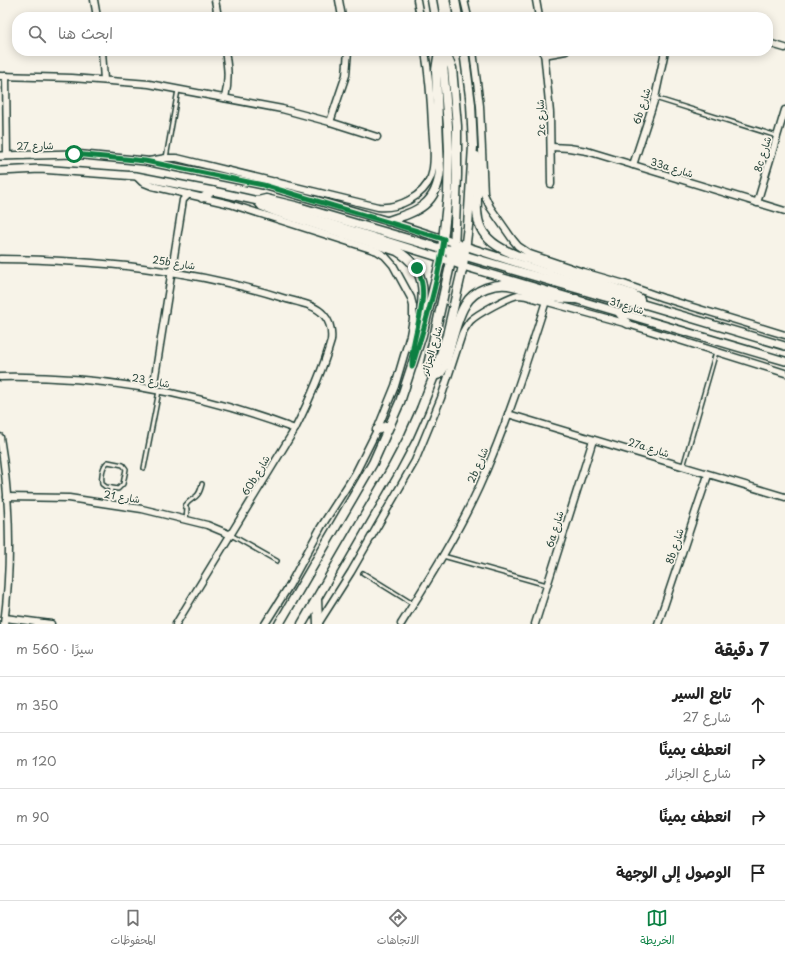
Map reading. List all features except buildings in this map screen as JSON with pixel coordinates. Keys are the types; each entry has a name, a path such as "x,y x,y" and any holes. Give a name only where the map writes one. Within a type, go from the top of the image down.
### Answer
{"main road":[{"path":"432,0 434,12"},
{"path":"454,0 457,12"},
{"path":"388,221 420,209 430,199 437,186 440,170 436,70 439,56"},
{"path":"442,56 449,151 448,194 444,239 450,252 463,266"},
{"path":"447,56 452,68 457,126 457,175 450,252 428,370 434,376 440,374 445,366 461,312 465,304 486,288 503,285 561,299 576,299"},
{"name":"شارع الجزائر","path":"302,624 391,470 421,410 447,335 465,256 473,146 471,104 465,56"},
{"path":"412,367 413,350 423,290 421,276 411,261 397,251 277,212 262,206 258,201 266,199 295,206 603,296 633,304 640,303 640,299 632,294 516,255 497,247 490,241 483,232 477,218 477,166 476,154 473,146"},
{"path":"450,252 466,246"},
{"name":"شارع الجزائر","path":"279,624 373,462 400,402 450,252"},
{"path":"377,430 390,425"},
{"path":"317,598 318,624"}],"street":[{"path":"94,0 96,12"},
{"path":"215,0 217,12"},
{"path":"339,0 341,12"},
{"path":"417,0 419,12"},
{"path":"464,0 467,12"},
{"path":"536,0 538,12"},
{"path":"773,44 785,48"},
{"path":"102,56 104,80"},
{"path":"225,98 228,86 226,56"},
{"path":"330,122 346,75 348,56"},
{"path":"145,161 166,158 188,161 385,208 401,204 418,194 426,185 430,179 433,168 434,154 431,108 426,56"},
{"path":"474,56 480,106 484,194 490,207 518,246 538,257 621,283 690,307 785,336"},
{"name":"2c شارع","path":"544,56 550,106 552,147 551,184"},
{"name":"6b شارع","path":"633,165 655,98 664,56"},
{"path":"3,156 3,76 104,80 149,84 282,109 377,137"},
{"name":"8c شارع","path":"757,203 785,110"},
{"name":"33a شارع","path":"552,147 578,150 633,165 785,211"},
{"name":"شارع 27","path":"3,156 74,154 145,161 208,173 284,191 444,239"},
{"path":"0,171 40,169 136,176 258,201"},
{"path":"136,176 147,185 230,204 381,253 390,261 411,298 413,306 413,320 410,335 395,386 377,430 352,480 321,527 289,586 265,624"},
{"path":"275,182 284,191"},
{"path":"202,198 213,191"},
{"path":"156,390 171,271 183,200 189,194"},
{"name":"شارع 31","path":"466,246 640,303 785,346"},
{"name":"25b شارع","path":"0,259 90,262 171,271 262,291 313,307 324,315 330,327"},
{"name":"شارع 31","path":"463,266 785,362"},
{"path":"318,624 351,572 415,461 441,398 462,334 466,326 482,313 510,298 524,295 628,324 785,373"},
{"name":"2b شارع","path":"401,624 443,556 479,486 508,414 546,301"},
{"path":"619,313 628,324"},
{"name":"60b شارع","path":"176,624 294,429 313,391 329,348 331,334 330,327"},
{"name":"شارع 23","path":"0,377 72,380 156,390 187,396 235,409 294,429"},
{"name":"27a شارع","path":"508,414 785,498"},
{"path":"0,437 8,536 3,607 4,621 52,624"},
{"name":"6a شارع","path":"535,624 593,440"},
{"name":"8b شارع","path":"658,624 708,475"},
{"name":"شارع 21","path":"6,497 69,498 142,509 207,525 231,535"}],"lane":[{"path":"166,158 178,90"},
{"path":"655,98 777,136"},
{"path":"683,467 716,352"},
{"path":"144,468 156,390"},
{"path":"108,462 123,465 126,469 122,486 118,489 111,488 104,486 102,482 104,465 108,462"},
{"path":"186,519 186,506 188,501 196,497 200,492 202,484"},
{"path":"109,504 111,488"},
{"path":"231,535 277,562"},
{"path":"443,556 547,585"},
{"path":"363,573 413,604"}],"route":[{"path":"74,154 145,161 263,185 388,221 444,239 441,258 422,335 412,367 413,350 423,290 421,276 417,268"}]}
